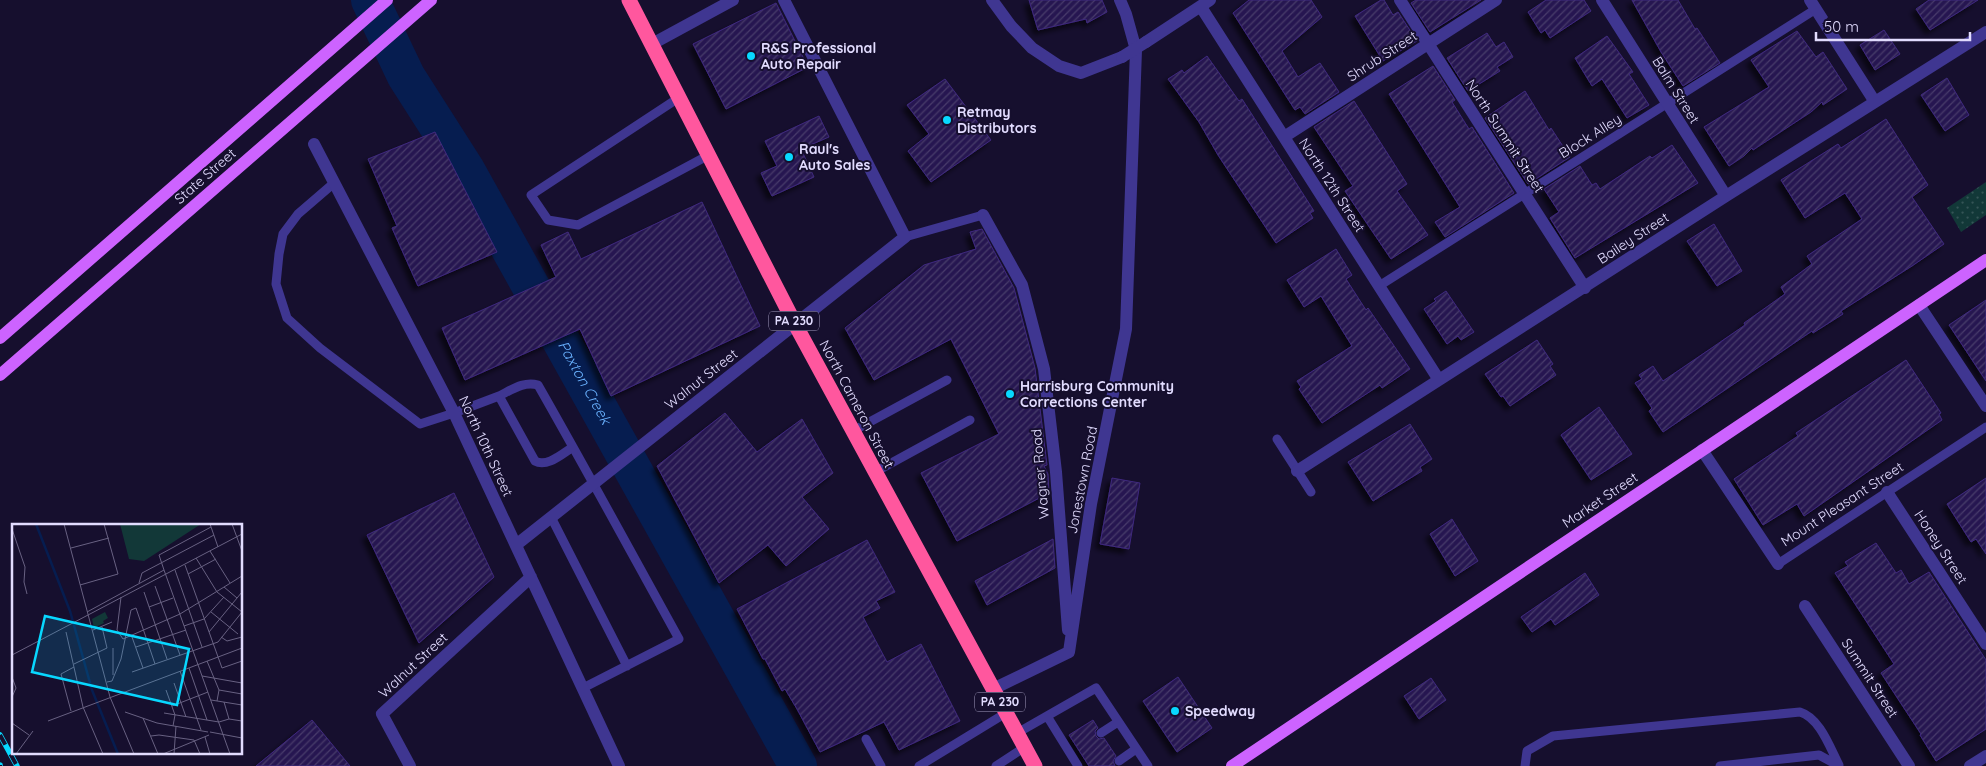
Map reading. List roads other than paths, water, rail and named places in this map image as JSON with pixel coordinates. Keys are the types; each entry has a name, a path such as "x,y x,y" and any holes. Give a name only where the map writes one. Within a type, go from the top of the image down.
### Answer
{"highway":[{"name":"North Cameron Street","path":"629,0 795,324 1035,766"}],"main road":[{"name":"State Street","path":"0,338 387,0"},
{"name":"State Street","path":"0,375 431,0"},
{"name":"Market Street","path":"1232,766 1986,260"}],"street":[{"path":"652,44 733,0"},
{"path":"784,0 905,237"},
{"path":"992,0 1011,26 1032,48 1059,66 1081,73 1141,46 1206,4"},
{"name":"Jonestown Road","path":"1069,652 1091,504 1126,329 1141,46 1120,0"},
{"name":"North Summit Street","path":"1400,0 1585,288"},
{"name":"Shrub Street","path":"1284,137 1496,0"},
{"name":"Balm Street","path":"1602,0 1726,196"},
{"name":"North 12th Street","path":"1206,4 1284,137 1439,380"},
{"path":"1813,5 1875,102"},
{"name":"Bailey Street","path":"1297,472 1726,196 1986,32"},
{"name":"North 10th Street","path":"314,144 454,413 619,766"},
{"name":"Wagner Road","path":"983,215 1022,285 1044,370 1056,472 1069,652"},
{"name":"Walnut Street","path":"516,545 905,237"},
{"path":"1919,305 1986,406"},
{"name":"Mount Pleasant Street","path":"1702,450 1778,564"},
{"name":"Honey Street","path":"1887,492 1986,644"},
{"name":"Walnut Street","path":"410,766 382,714 531,577"},
{"name":"Summit Street","path":"1805,606 1909,766"},
{"path":"993,689 1069,652"},
{"path":"1970,766 1986,756"}],"lane":[{"name":"Block Alley","path":"1379,286 1667,103 1813,5"},
{"path":"680,97 531,195 548,220 578,225 709,155"},
{"path":"334,182 298,214 283,234 276,284 287,318 320,348 420,424 500,396 522,384 530,382 538,385 679,640 583,688"},
{"path":"905,237 983,215"},
{"path":"853,430 947,380"},
{"path":"500,396 535,461 539,464 545,463 573,447"},
{"path":"875,472 970,420"},
{"name":"Mount Pleasant Street","path":"1778,564 1986,427"},
{"path":"1277,439 1311,492"},
{"path":"551,517 627,666"},
{"path":"1016,734 1096,688 1148,766"},
{"path":"1525,766 1527,751 1553,736 1800,712 1808,714 1818,727 1839,766"},
{"path":"919,766 1006,713"},
{"path":"1047,716 1078,766"},
{"path":"1101,733 1118,722"},
{"path":"866,740 881,766"},
{"path":"996,766 1025,747"},
{"path":"1069,753 1078,748"},
{"path":"1119,760 1136,749"},
{"path":"1720,766 1819,755 1839,766"}],"waterway":[{"name":"Paxton Creek","path":"370,0 406,76 466,170 798,766"}],"railway":[{"path":"0,735 17,766"}],"place":[{"name":"R&S Professional Auto Repair","path":"751,56"},
{"name":"Retmay Distributors","path":"947,120"},
{"name":"Raul's Auto Sales","path":"789,157"},
{"name":"Harrisburg Community Corrections Center","path":"1010,394"},
{"name":"Speedway","path":"1175,711"}]}
